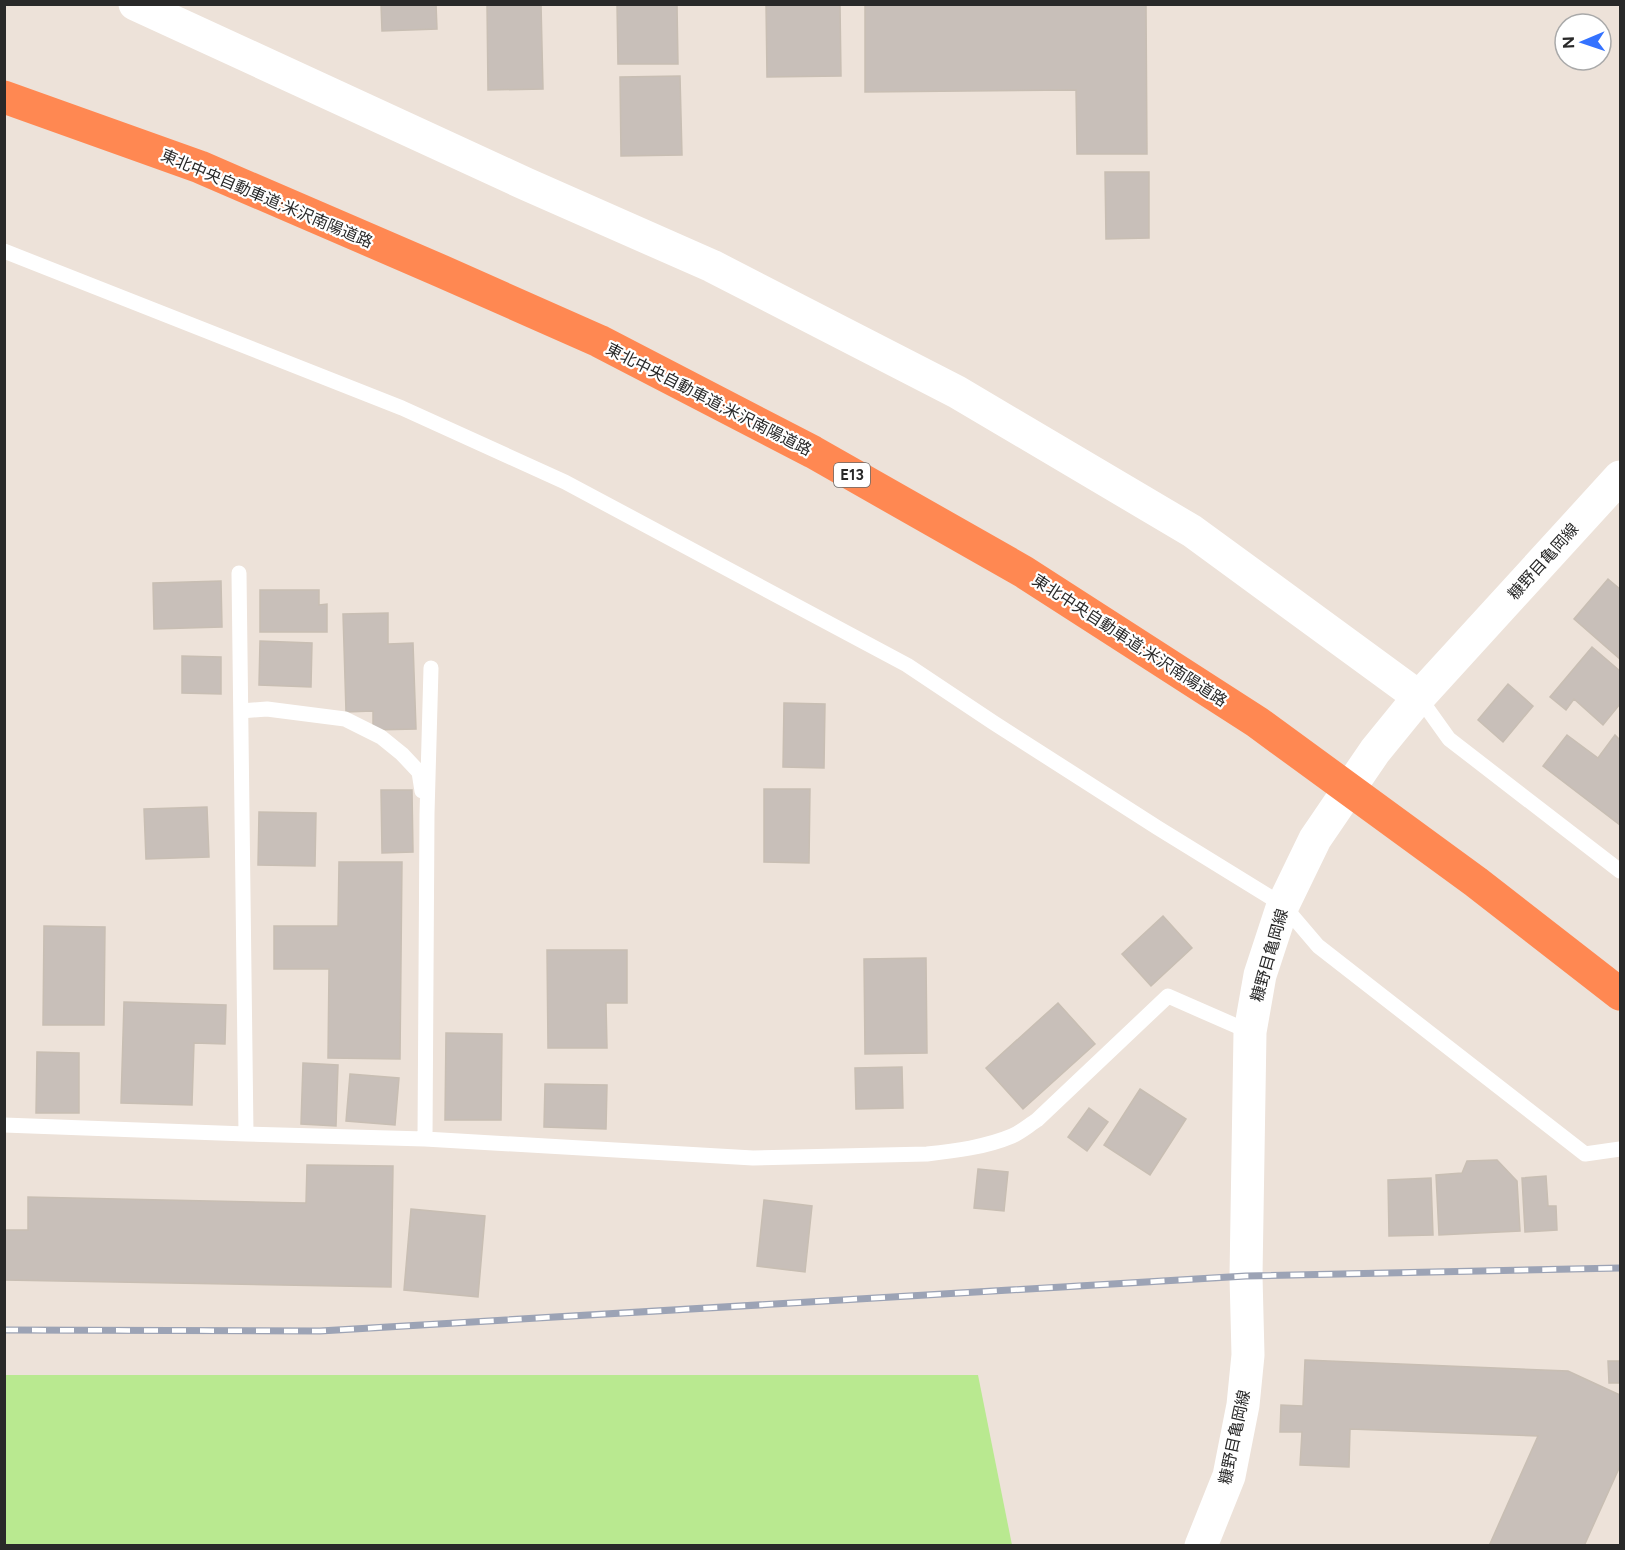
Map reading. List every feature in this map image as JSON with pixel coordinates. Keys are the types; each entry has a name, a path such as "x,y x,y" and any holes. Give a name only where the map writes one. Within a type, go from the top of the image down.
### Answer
{"highway":[{"name":"東北中央自動車道;米沢南陽道路","path":"4,97 200,167 441,271 599,341 813,452 1024,572 1257,722 1476,882 1620,994"}],"street":[{"path":"135,4 172,12 525,184 712,266 957,392 1192,531 1419,697"},
{"name":"糠野目亀岡線","path":"1201,1545 1229,1476 1243,1405 1248,1355 1246,1276 1250,1032 1260,975 1282,905 1315,839 1375,751 1419,697 1620,477"}],"lane":[{"path":"4,251 402,408 565,482 907,665 1033,748 1282,905 1318,946 1585,1154 1620,1149"},
{"path":"239,573 246,1134"},
{"path":"425,1139 427,814 431,668"},
{"path":"1419,697 1449,739 1620,872"},
{"path":"240,711 267,709 345,719 381,737 419,772 427,814"},
{"path":"4,1125 425,1139 753,1158 918,1154 954,1151 981,1145 1013,1135 1037,1120 1168,996 1250,1032"}],"green space":[{"path":"5,1375 978,1375 1012,1545 5,1545"}],"building":[{"path":"381,4 436,4 437,29 382,31"},
{"path":"487,4 541,4 543,89 488,90"},
{"path":"617,4 677,4 678,64 618,64"},
{"path":"766,4 840,4 841,76 767,77"},
{"path":"865,4 1146,4 1147,154 1077,154 1076,90 865,92"},
{"path":"680,76 682,155 621,156 620,77"},
{"path":"1105,172 1149,172 1149,238 1106,239"},
{"path":"1608,579 1620,589 1620,659 1574,619"},
{"path":"221,581 222,627 154,629 153,583"},
{"path":"260,590 319,590 319,605 327,604 327,632 260,632"},
{"path":"388,613 388,644 413,643 416,729 373,730 373,711 346,712 343,614"},
{"path":"260,641 312,643 311,687 259,685"},
{"path":"1592,647 1620,671 1620,704 1603,725 1574,699 1566,710 1550,697"},
{"path":"182,656 221,657 221,694 182,693"},
{"path":"1508,684 1533,706 1503,742 1478,720"},
{"path":"784,703 825,704 824,768 783,767"},
{"path":"1567,735 1598,758 1615,735 1620,740 1620,825 1543,766"},
{"path":"764,789 810,789 809,863 764,862"},
{"path":"381,790 412,790 413,852 382,853"},
{"path":"207,807 209,857 146,859 144,809"},
{"path":"259,812 316,813 315,866 258,865"},
{"path":"339,862 402,862 400,1059 328,1058 329,969 274,969 274,926 338,926"},
{"path":"1163,916 1192,948 1151,986 1122,954"},
{"path":"44,926 105,927 104,1025 43,1025"},
{"path":"547,950 627,950 627,1003 606,1003 607,1048 548,1048"},
{"path":"926,958 927,1053 865,1054 864,959"},
{"path":"124,1002 226,1005 225,1044 194,1043 192,1105 121,1103"},
{"path":"1058,1003 1095,1044 1023,1109 986,1068"},
{"path":"446,1033 502,1034 501,1120 445,1120"},
{"path":"37,1052 79,1053 79,1113 36,1113"},
{"path":"303,1063 338,1065 336,1126 301,1124"},
{"path":"902,1067 903,1108 856,1109 855,1068"},
{"path":"350,1074 399,1078 395,1125 346,1121"},
{"path":"545,1084 607,1085 606,1129 544,1127"},
{"path":"1140,1089 1186,1119 1150,1175 1104,1145"},
{"path":"1089,1108 1108,1122 1087,1151 1068,1137"},
{"path":"1497,1160 1517,1181 1520,1231 1439,1235 1436,1175 1462,1173 1467,1161"},
{"path":"307,1165 393,1166 391,1287 4,1280 4,1230 28,1230 28,1197 306,1203"},
{"path":"978,1169 1008,1172 1004,1211 974,1208"},
{"path":"1546,1176 1548,1206 1556,1206 1557,1230 1525,1232 1522,1178"},
{"path":"1431,1178 1433,1235 1389,1236 1388,1180"},
{"path":"764,1200 812,1206 805,1272 757,1266"},
{"path":"411,1209 485,1216 478,1297 404,1290"},
{"path":"1305,1360 1568,1371 1620,1395 1620,1466 1584,1546 1489,1546 1538,1436 1350,1429 1349,1467 1300,1465 1302,1432 1280,1432 1281,1405 1303,1406"},
{"path":"1608,1361 1620,1361 1620,1383 1609,1383"}],"railway":[{"path":"4,1330 320,1331 1246,1276 1620,1268"}]}
